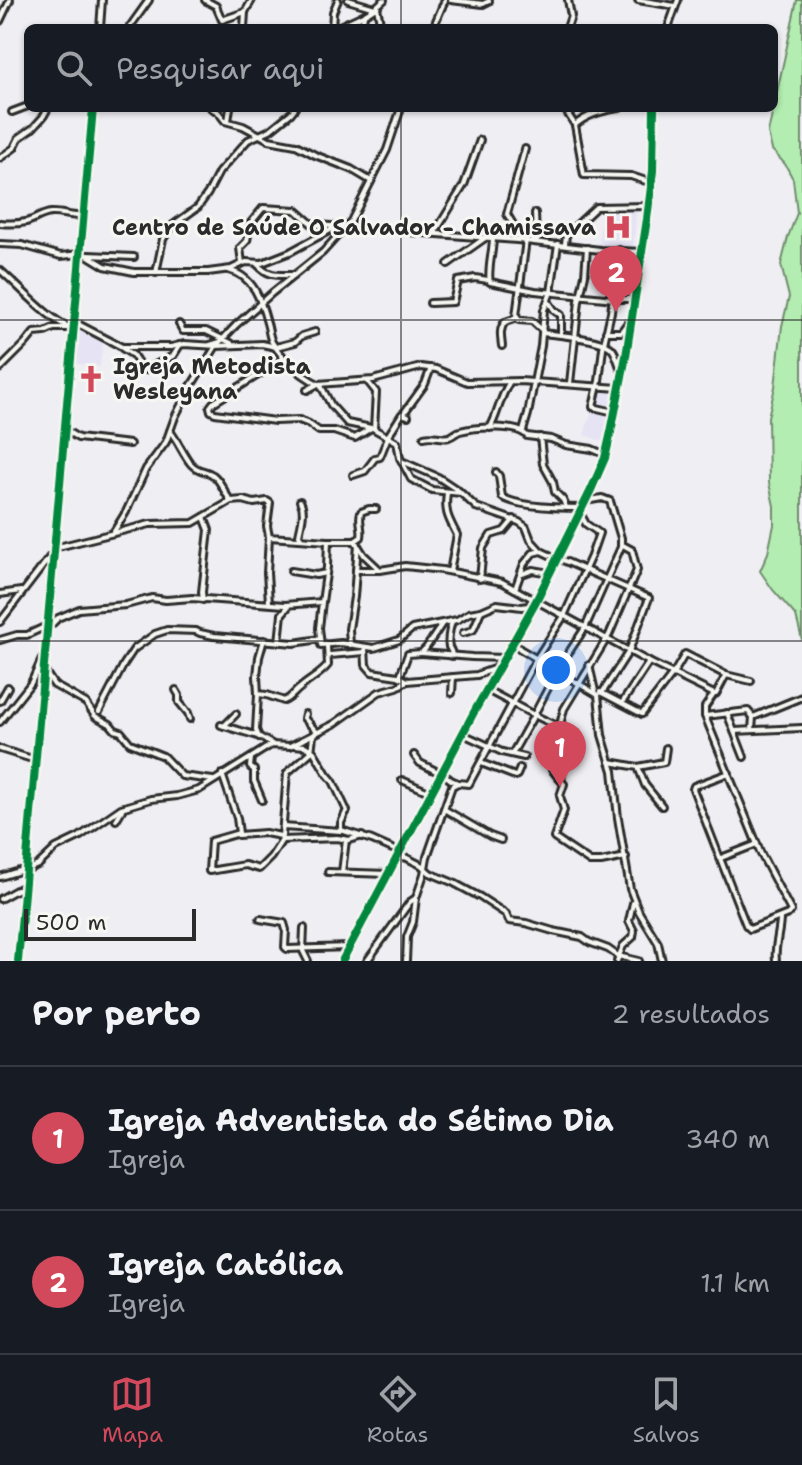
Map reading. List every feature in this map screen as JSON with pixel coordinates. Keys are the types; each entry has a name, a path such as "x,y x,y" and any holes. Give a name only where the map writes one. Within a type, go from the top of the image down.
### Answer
{"street":[{"path":"0,21 10,0"},
{"path":"100,24 102,0"},
{"path":"132,24 149,0"},
{"path":"205,0 216,6 222,20 245,12"},
{"path":"244,24 245,12 252,0"},
{"path":"334,24 333,12 338,0"},
{"path":"348,0 376,8"},
{"path":"344,24 364,16 384,0"},
{"path":"435,24 448,0 483,4 489,1"},
{"path":"568,0 571,16 568,24"},
{"path":"638,0 675,6"},
{"path":"669,24 678,0"},
{"path":"376,8 380,24"},
{"path":"362,24 364,16"},
{"path":"12,112 24,108"},
{"path":"0,158 12,150 19,138 35,126 45,112"},
{"path":"18,961 93,112"},
{"path":"218,112 224,121 237,123 269,140 295,145 371,181"},
{"path":"227,122 229,112"},
{"path":"156,273 168,230 178,219 198,207 223,166 248,140 270,130 290,112"},
{"path":"113,533 146,469 163,447 213,345 323,252 351,221 387,150 400,112"},
{"path":"567,112 575,125 584,175 631,176 652,183"},
{"path":"575,125 600,112"},
{"path":"342,961 551,573 606,455 640,271 652,183 654,112"},
{"path":"434,234 464,185 480,140"},
{"path":"525,149 507,214 514,226 537,241"},
{"path":"565,244 566,235 596,207 648,206"},
{"path":"242,263 240,248 247,241 250,224 263,208 296,210 313,225 526,240 642,252"},
{"path":"0,223 27,222 54,213 83,216"},
{"path":"535,213 537,241"},
{"path":"87,255 105,266 134,272 227,270 242,263 257,264 290,252 338,227"},
{"path":"448,264 486,238"},
{"path":"488,280 493,238"},
{"path":"517,318 526,240"},
{"path":"0,244 22,245 61,256 79,253 134,257"},
{"path":"523,431 558,244"},
{"path":"570,383 587,248"},
{"path":"615,412 593,408 619,250"},
{"path":"617,262 641,260"},
{"path":"257,264 270,275 295,275"},
{"path":"0,270 39,307 120,347 133,355 142,369 173,356 180,345"},
{"path":"227,270 252,283 270,338 294,370 319,384 341,418 397,442 401,461 411,479 428,489 461,493"},
{"path":"615,272 640,271"},
{"path":"430,303 453,302 458,281 475,278 520,289 634,299"},
{"path":"548,301 561,315 561,335"},
{"path":"502,346 502,325 517,318 532,321 543,332 604,344 614,350 622,373"},
{"path":"606,332 621,332 631,319"},
{"path":"179,324 183,331 206,331 233,344"},
{"path":"0,369 34,333 73,326"},
{"path":"120,347 233,344 276,347 315,332"},
{"path":"282,355 281,361 213,403 211,411 275,421 299,420 319,431 334,431 355,438 372,429"},
{"path":"307,390 319,384 382,379 418,367 431,368 467,382 570,383 619,388"},
{"path":"353,475 365,471 375,458 380,457 397,420 406,414 431,368"},
{"path":"366,381 376,392 372,429"},
{"path":"490,428 511,381"},
{"path":"424,437 450,437 462,431 504,427 523,431 527,436 606,455"},
{"path":"65,430 78,438 130,444"},
{"path":"170,431 192,465 201,472 212,474 231,501"},
{"path":"540,437 543,464 553,482 554,491 566,508"},
{"path":"401,461 438,477 476,507 525,525 531,540 541,551 650,600 629,651 602,693"},
{"path":"496,472 503,498 511,502 582,510"},
{"path":"447,493 445,506 448,522 457,535 450,571"},
{"path":"512,754 557,671 585,628 621,544 610,501 602,498 586,501"},
{"path":"0,622 54,550 150,524 188,524 231,501 243,500 270,503 267,579 268,600 272,603"},
{"path":"300,501 304,509 299,535 302,540"},
{"path":"350,645 356,542 362,533 359,520 361,512 376,509"},
{"path":"414,755 420,763 442,773 452,783 469,784 536,659 564,616 585,569 599,534 586,524 582,510"},
{"path":"203,600 209,530 204,517"},
{"path":"480,579 483,548 491,535 504,531 514,519"},
{"path":"269,537 356,542"},
{"path":"328,541 319,628 321,645 341,643 365,649"},
{"path":"356,542 380,570"},
{"path":"621,544 632,550 637,567 606,639 564,709 548,750 550,767 564,784 560,798 564,810 554,838 590,862 626,857"},
{"path":"515,590 524,564 531,554 541,551"},
{"path":"356,570 405,566 502,582 535,603 714,694"},
{"path":"522,574 533,570 551,573"},
{"path":"291,571 309,575 326,573"},
{"path":"0,594 23,591"},
{"path":"0,640 48,628 58,618 79,609 126,605 150,598 289,605 322,602"},
{"path":"329,655 374,648 399,640 412,629 452,621 497,604 522,607 535,603"},
{"path":"279,642 282,614 289,605"},
{"path":"463,633 473,630 481,611"},
{"path":"452,621 449,631 452,656"},
{"path":"421,653 444,622"},
{"path":"99,712 134,649 155,634 167,630 279,642 320,639"},
{"path":"259,737 256,730 257,664 264,640"},
{"path":"513,642 578,684 642,714 685,654 726,675 751,681"},
{"path":"258,694 284,701 289,699 297,689 323,672 328,665 327,646"},
{"path":"365,649 366,665 372,672 400,676 408,681"},
{"path":"0,722 31,683 45,653"},
{"path":"400,676 408,654 504,658"},
{"path":"622,703 649,662"},
{"path":"589,665 594,692 599,698 602,735 614,777 629,886 633,901 658,943 662,961"},
{"path":"292,745 339,722 376,693 408,681 480,674 499,667"},
{"path":"44,670 54,685 86,703 95,716 110,724 129,743 163,756 182,776 213,780"},
{"path":"726,675 705,707 705,716 729,773 757,844 791,911 750,929 693,789 729,773"},
{"path":"452,693 453,677"},
{"path":"0,701 8,687"},
{"path":"176,690 179,702 190,719"},
{"path":"487,690 559,727"},
{"path":"753,717 802,697"},
{"path":"705,716 748,711 753,717 752,730"},
{"path":"727,713 744,757"},
{"path":"236,714 223,726 274,745 300,744 311,749 333,781 347,811 340,827 343,832"},
{"path":"305,714 304,718 316,733"},
{"path":"734,731 802,728"},
{"path":"316,733 309,755 287,773 282,839 267,863 259,869 245,865 209,871 211,841 237,835 265,833 281,836 282,839 346,840 362,836"},
{"path":"463,734 524,757"},
{"path":"0,877 38,865 56,848 79,837 123,807 199,790 274,745"},
{"path":"610,762 638,767 664,762 666,748"},
{"path":"0,749 29,758 36,757"},
{"path":"251,758 250,767 254,770 254,781 262,800"},
{"path":"481,763 515,776 520,768"},
{"path":"638,767 645,785 662,806"},
{"path":"222,774 238,823 237,835"},
{"path":"402,780 431,793"},
{"path":"406,961 416,898 452,783"},
{"path":"114,818 123,807"},
{"path":"444,809 501,840"},
{"path":"283,827 362,836 399,852 486,900 506,914 509,921 582,937 618,956 639,961"},
{"path":"342,872 346,840"},
{"path":"721,858 757,844"},
{"path":"399,852 405,857"},
{"path":"328,872 388,874"},
{"path":"0,899 25,885"},
{"path":"367,961 416,898"},
{"path":"618,956 633,937 634,931 629,921 633,901"},
{"path":"776,961 780,918"},
{"path":"260,919 284,923 287,949 349,947"},
{"path":"304,928 303,949 308,961"}],"shaded area":[{"name":"Centro de Saúde O Salvador - Chamissava","path":"601,208 637,208 633,250 599,247"},
{"path":"76,326 103,342 100,367 72,363"},
{"path":"599,387 618,389 607,443 584,435"}],"green space":[{"path":"797,0 802,0 802,640 796,616 760,571 768,553 774,525 769,483 768,417 789,297 781,265 797,213 793,179 772,150 768,133 773,112 778,112 778,87"},
{"path":"562,722 580,731 567,758 566,778 558,777 549,757"}],"cycle path":[{"path":"18,961 93,112"},
{"path":"342,961 536,601 605,458 626,356 647,219 653,171 654,112"}],"place":[{"name":"Centro de Saúde O Salvador - Chamissava","path":"618,227"},
{"name":"Igreja Católica","path":"616,312"},
{"name":"Igreja Metodista Wesleyana","path":"91,379"},
{"name":"Igreja Adventista do Sétimo Dia","path":"560,787"}]}
